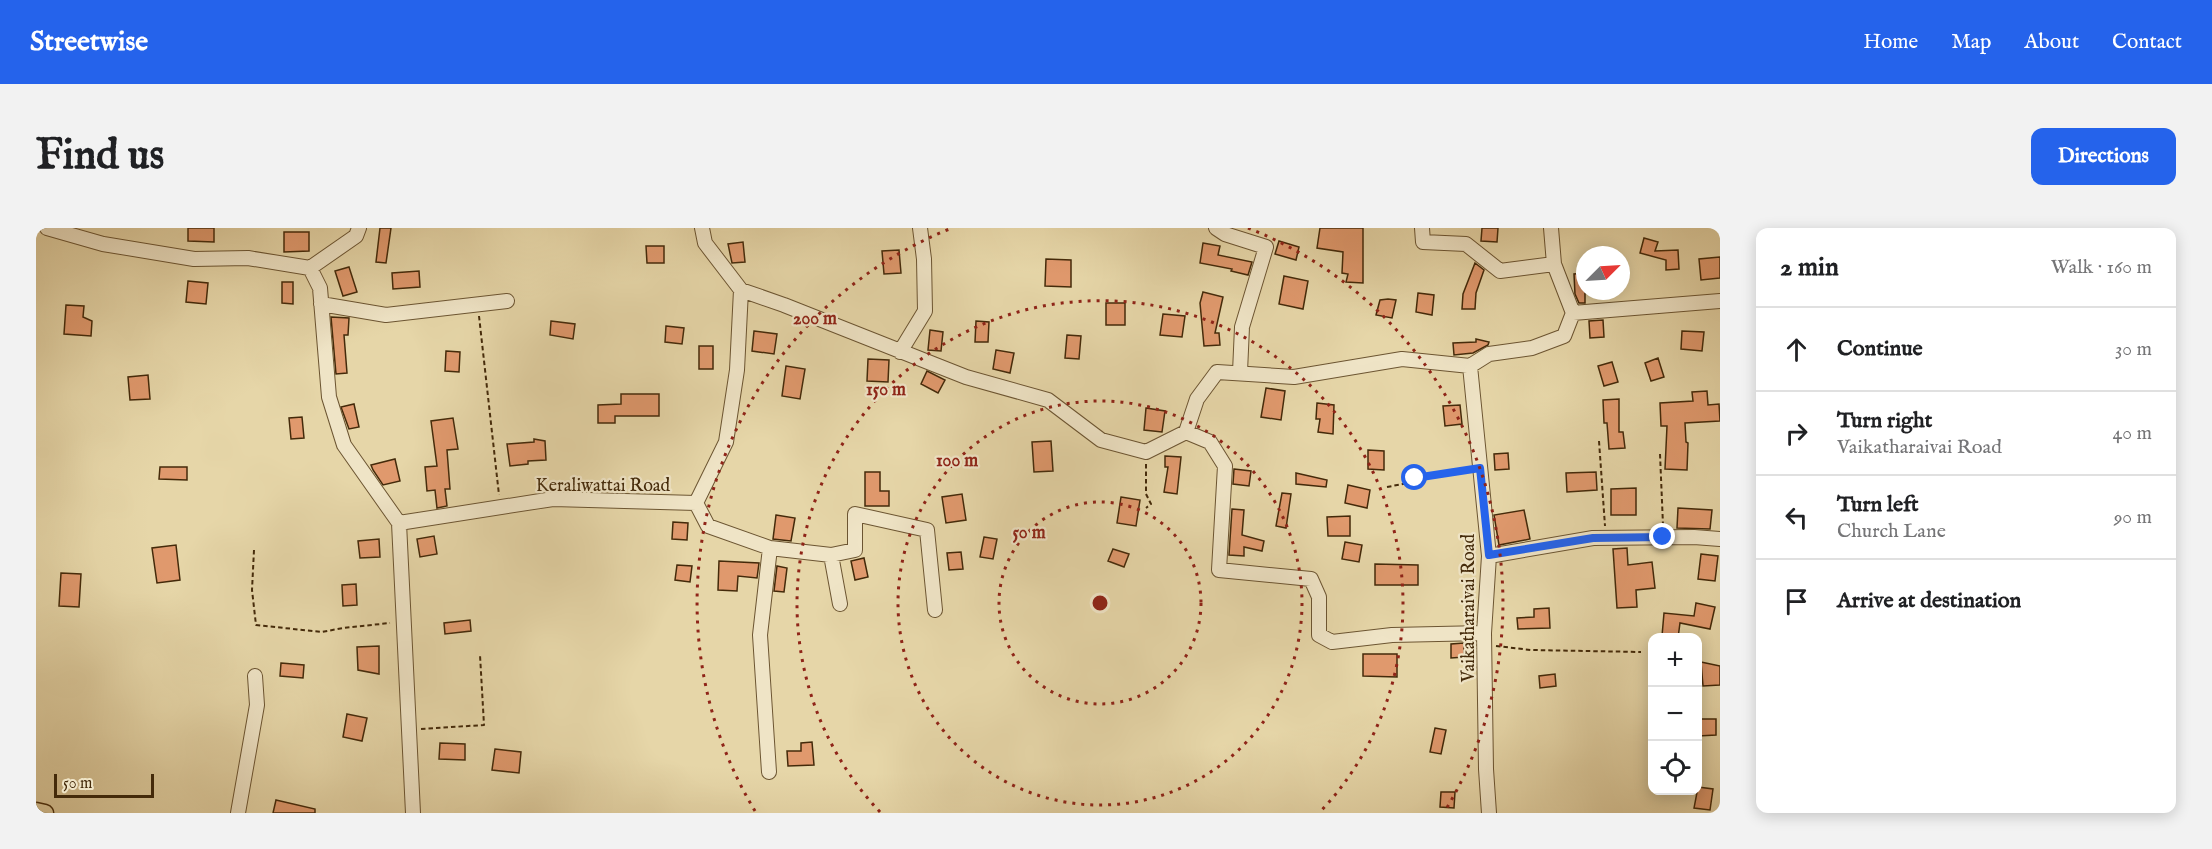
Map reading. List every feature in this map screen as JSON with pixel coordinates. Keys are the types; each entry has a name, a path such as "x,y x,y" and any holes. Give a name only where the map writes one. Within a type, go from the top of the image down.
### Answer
{"main road":[{"path":"36,811 45,813"}],"street":[{"path":"48,228 103,244 194,259 248,258 310,268 356,236 359,228"},
{"path":"702,228 705,243 741,290 966,377 1048,400 1101,440 1146,452 1186,432 1197,399 1217,372 1293,377 1402,359 1470,366 1489,354 1532,348 1564,336 1573,313 1554,264 1551,228"},
{"path":"900,352 925,311 924,259 920,228"},
{"path":"1216,228 1225,234 1266,247 1242,327 1240,372"},
{"path":"1422,228 1423,242 1466,244 1500,271 1554,264"},
{"path":"310,268 320,288 329,397 344,445 399,523 413,813"},
{"path":"741,290 737,370 726,442 696,502 708,526 770,548 831,555 855,550 855,514 927,530 934,610"},
{"path":"321,304 386,315 507,301"},
{"path":"1573,313 1720,301"},
{"name":"Vaikatharaivai Road","path":"1470,366 1489,555 1484,639 1489,813"},
{"path":"1186,432 1210,442 1225,466 1219,570 1311,579 1319,597 1319,635 1332,642 1392,635 1484,639"},
{"name":"Keraliwattai Road","path":"399,523 553,499 696,502"},
{"path":"1489,555 1593,538 1720,539"},
{"path":"769,772 760,635 770,548"},
{"path":"831,555 840,604"},
{"path":"237,813 257,705 255,675"}],"path":[{"path":"477,304 494,437 500,507"},
{"path":"1599,441 1606,538"},
{"path":"1146,452 1146,494 1151,504 1146,508"},
{"path":"1660,454 1663,537"},
{"path":"1387,487 1408,483 1415,478 1480,468"},
{"path":"254,550 252,590 256,625 322,633 343,627 384,625 404,620"},
{"path":"1484,639 1531,650 1641,652"},
{"path":"409,729 484,725 480,655"}],"building":[{"path":"188,228 214,228 214,242 188,241"},
{"path":"380,228 391,228 386,263 376,262"},
{"path":"1320,228 1363,228 1363,283 1346,282 1348,274 1342,273 1343,252 1317,248"},
{"path":"1482,228 1498,228 1497,242 1481,241"},
{"path":"284,232 309,232 309,251 284,252"},
{"path":"1644,238 1658,242 1655,251 1678,250 1679,269 1666,270 1666,260 1640,253"},
{"path":"1279,241 1299,247 1296,260 1275,254"},
{"path":"743,242 745,262 732,263 728,244"},
{"path":"1203,243 1220,246 1218,255 1252,262 1248,275 1231,271 1232,269 1200,263"},
{"path":"646,246 664,246 664,263 647,263"},
{"path":"899,250 901,273 884,274 882,251"},
{"path":"1720,257 1720,278 1701,280 1699,259"},
{"path":"1046,259 1071,260 1071,287 1045,286"},
{"path":"1475,263 1484,270 1476,293 1475,309 1462,309 1463,294"},
{"path":"349,267 357,292 343,296 335,271"},
{"path":"419,271 420,287 393,289 392,273"},
{"path":"1574,274 1576,274 1576,296 1575,294"},
{"path":"1284,276 1308,281 1303,309 1279,304"},
{"path":"188,281 208,283 206,304 186,302"},
{"path":"282,282 293,282 293,304 282,303"},
{"path":"1203,292 1223,297 1215,333 1219,333 1220,345 1204,346 1200,303"},
{"path":"1418,293 1434,295 1432,315 1416,312"},
{"path":"1380,300 1396,300 1392,318 1376,315"},
{"path":"1106,303 1125,303 1125,325 1106,325"},
{"path":"66,305 84,306 83,317 92,321 91,336 64,334"},
{"path":"1163,314 1185,316 1182,337 1160,335"},
{"path":"331,317 349,318 348,335 344,335 347,373 336,374"},
{"path":"1603,320 1604,337 1590,338 1589,321"},
{"path":"551,321 575,324 573,339 550,335"},
{"path":"976,321 989,322 988,342 975,342"},
{"path":"666,326 684,328 682,344 665,342"},
{"path":"930,330 943,332 941,351 928,350"},
{"path":"754,331 777,334 774,354 752,351"},
{"path":"1682,331 1704,332 1702,351 1681,349"},
{"path":"1067,335 1081,336 1079,359 1065,358"},
{"path":"1476,339 1489,342 1488,345 1473,353 1454,355 1453,343 1476,342"},
{"path":"699,346 713,346 713,369 699,369"},
{"path":"996,350 1014,353 1010,373 993,369"},
{"path":"446,351 460,352 459,372 445,371"},
{"path":"1658,358 1664,377 1651,381 1645,363"},
{"path":"868,359 889,360 888,382 867,381"},
{"path":"1612,362 1618,382 1604,386 1598,366"},
{"path":"786,366 805,369 800,399 782,396"},
{"path":"927,371 945,380 938,393 921,384"},
{"path":"148,375 150,399 130,400 128,377"},
{"path":"1266,388 1285,391 1281,420 1261,417"},
{"path":"1707,391 1708,405 1719,404 1720,421 1685,423 1686,442 1688,443 1687,470 1665,469 1667,426 1661,426 1660,403 1693,401 1692,392"},
{"path":"621,394 659,394 659,416 615,416 615,423 598,423 598,405 621,404"},
{"path":"1619,399 1619,432 1623,432 1625,448 1609,449 1607,423 1604,423 1603,400"},
{"path":"1317,403 1334,405 1333,434 1318,432 1320,419 1316,419"},
{"path":"354,404 359,427 349,429 341,407"},
{"path":"1460,405 1462,424 1445,426 1443,406"},
{"path":"1146,408 1165,411 1162,432 1144,430"},
{"path":"302,417 304,438 291,439 289,418"},
{"path":"453,418 458,449 447,450 450,489 445,489 447,506 437,508 435,490 427,491 425,467 437,466 431,421"},
{"path":"534,439 545,441 546,460 528,461 528,464 510,466 507,444 534,442"},
{"path":"1051,441 1053,471 1034,472 1032,442"},
{"path":"1368,450 1384,451 1384,470 1368,469"},
{"path":"1508,453 1509,469 1495,470 1494,454"},
{"path":"1165,456 1181,457 1177,494 1164,492 1168,467 1165,467"},
{"path":"395,459 400,481 383,485 371,465"},
{"path":"160,467 187,467 187,480 159,479"},
{"path":"1234,469 1251,471 1249,486 1233,484"},
{"path":"865,472 880,472 880,491 889,491 889,506 865,506"},
{"path":"1596,472 1597,490 1567,492 1566,473"},
{"path":"1296,473 1327,480 1326,487 1296,484"},
{"path":"1348,485 1370,490 1367,508 1345,503"},
{"path":"1636,488 1636,515 1611,515 1611,489"},
{"path":"1282,493 1291,494 1286,528 1276,526"},
{"path":"962,494 966,520 946,523 942,497"},
{"path":"1121,497 1140,500 1136,526 1117,523"},
{"path":"1678,508 1712,510 1710,529 1677,528"},
{"path":"1232,509 1244,510 1242,535 1264,541 1262,551 1244,547 1244,556 1229,555"},
{"path":"1524,510 1530,539 1499,545 1494,515"},
{"path":"776,515 795,518 791,541 773,539"},
{"path":"1350,516 1350,536 1328,536 1327,517"},
{"path":"673,522 688,523 687,540 672,539"},
{"path":"434,536 437,554 420,557 417,539"},
{"path":"984,537 997,539 993,559 980,557"},
{"path":"379,539 380,557 360,558 358,541"},
{"path":"1345,542 1362,545 1359,562 1342,559"},
{"path":"176,545 180,580 157,583 152,548"},
{"path":"1627,548 1628,565 1652,562 1655,588 1636,590 1637,607 1617,608 1613,549"},
{"path":"1113,549 1129,554 1124,567 1108,561"},
{"path":"961,552 963,569 949,570 947,553"},
{"path":"1701,554 1718,556 1715,581 1698,579"},
{"path":"864,558 868,577 855,580 851,561"},
{"path":"719,561 759,563 757,578 738,576 737,591 718,590"},
{"path":"1375,564 1418,565 1418,585 1375,585"},
{"path":"677,565 692,566 690,582 675,580"},
{"path":"777,566 787,568 784,592 774,591"},
{"path":"61,573 81,574 79,607 59,606"},
{"path":"356,584 357,605 343,606 342,585"},
{"path":"1696,603 1715,607 1710,629 1680,623 1679,633 1662,633 1664,613 1694,616"},
{"path":"1549,608 1550,628 1518,629 1517,618 1534,617 1534,609"},
{"path":"470,620 471,631 445,634 444,623"},
{"path":"1464,643 1464,657 1451,658 1451,644"},
{"path":"379,646 379,674 358,670 357,647"},
{"path":"1363,654 1397,654 1397,677 1363,676"},
{"path":"1702,662 1720,666 1720,685 1703,686"},
{"path":"281,663 304,665 303,678 280,676"},
{"path":"1555,674 1556,686 1540,688 1539,676"},
{"path":"347,714 367,718 362,741 343,737"},
{"path":"1702,719 1716,719 1716,735 1702,736"},
{"path":"1435,728 1446,730 1441,754 1430,752"},
{"path":"812,742 814,765 788,766 787,751 801,751 801,743"},
{"path":"440,743 465,744 465,760 439,759"},
{"path":"495,749 521,752 519,773 492,770"},
{"path":"1702,788 1713,789 1710,810 1694,808 1696,795 1702,795"},
{"path":"1441,792 1455,792 1454,808 1440,807"},
{"path":"276,800 315,809 315,813 273,813"}],"route":[{"path":"1415,478 1480,468 1489,555 1593,538 1663,537"}]}
